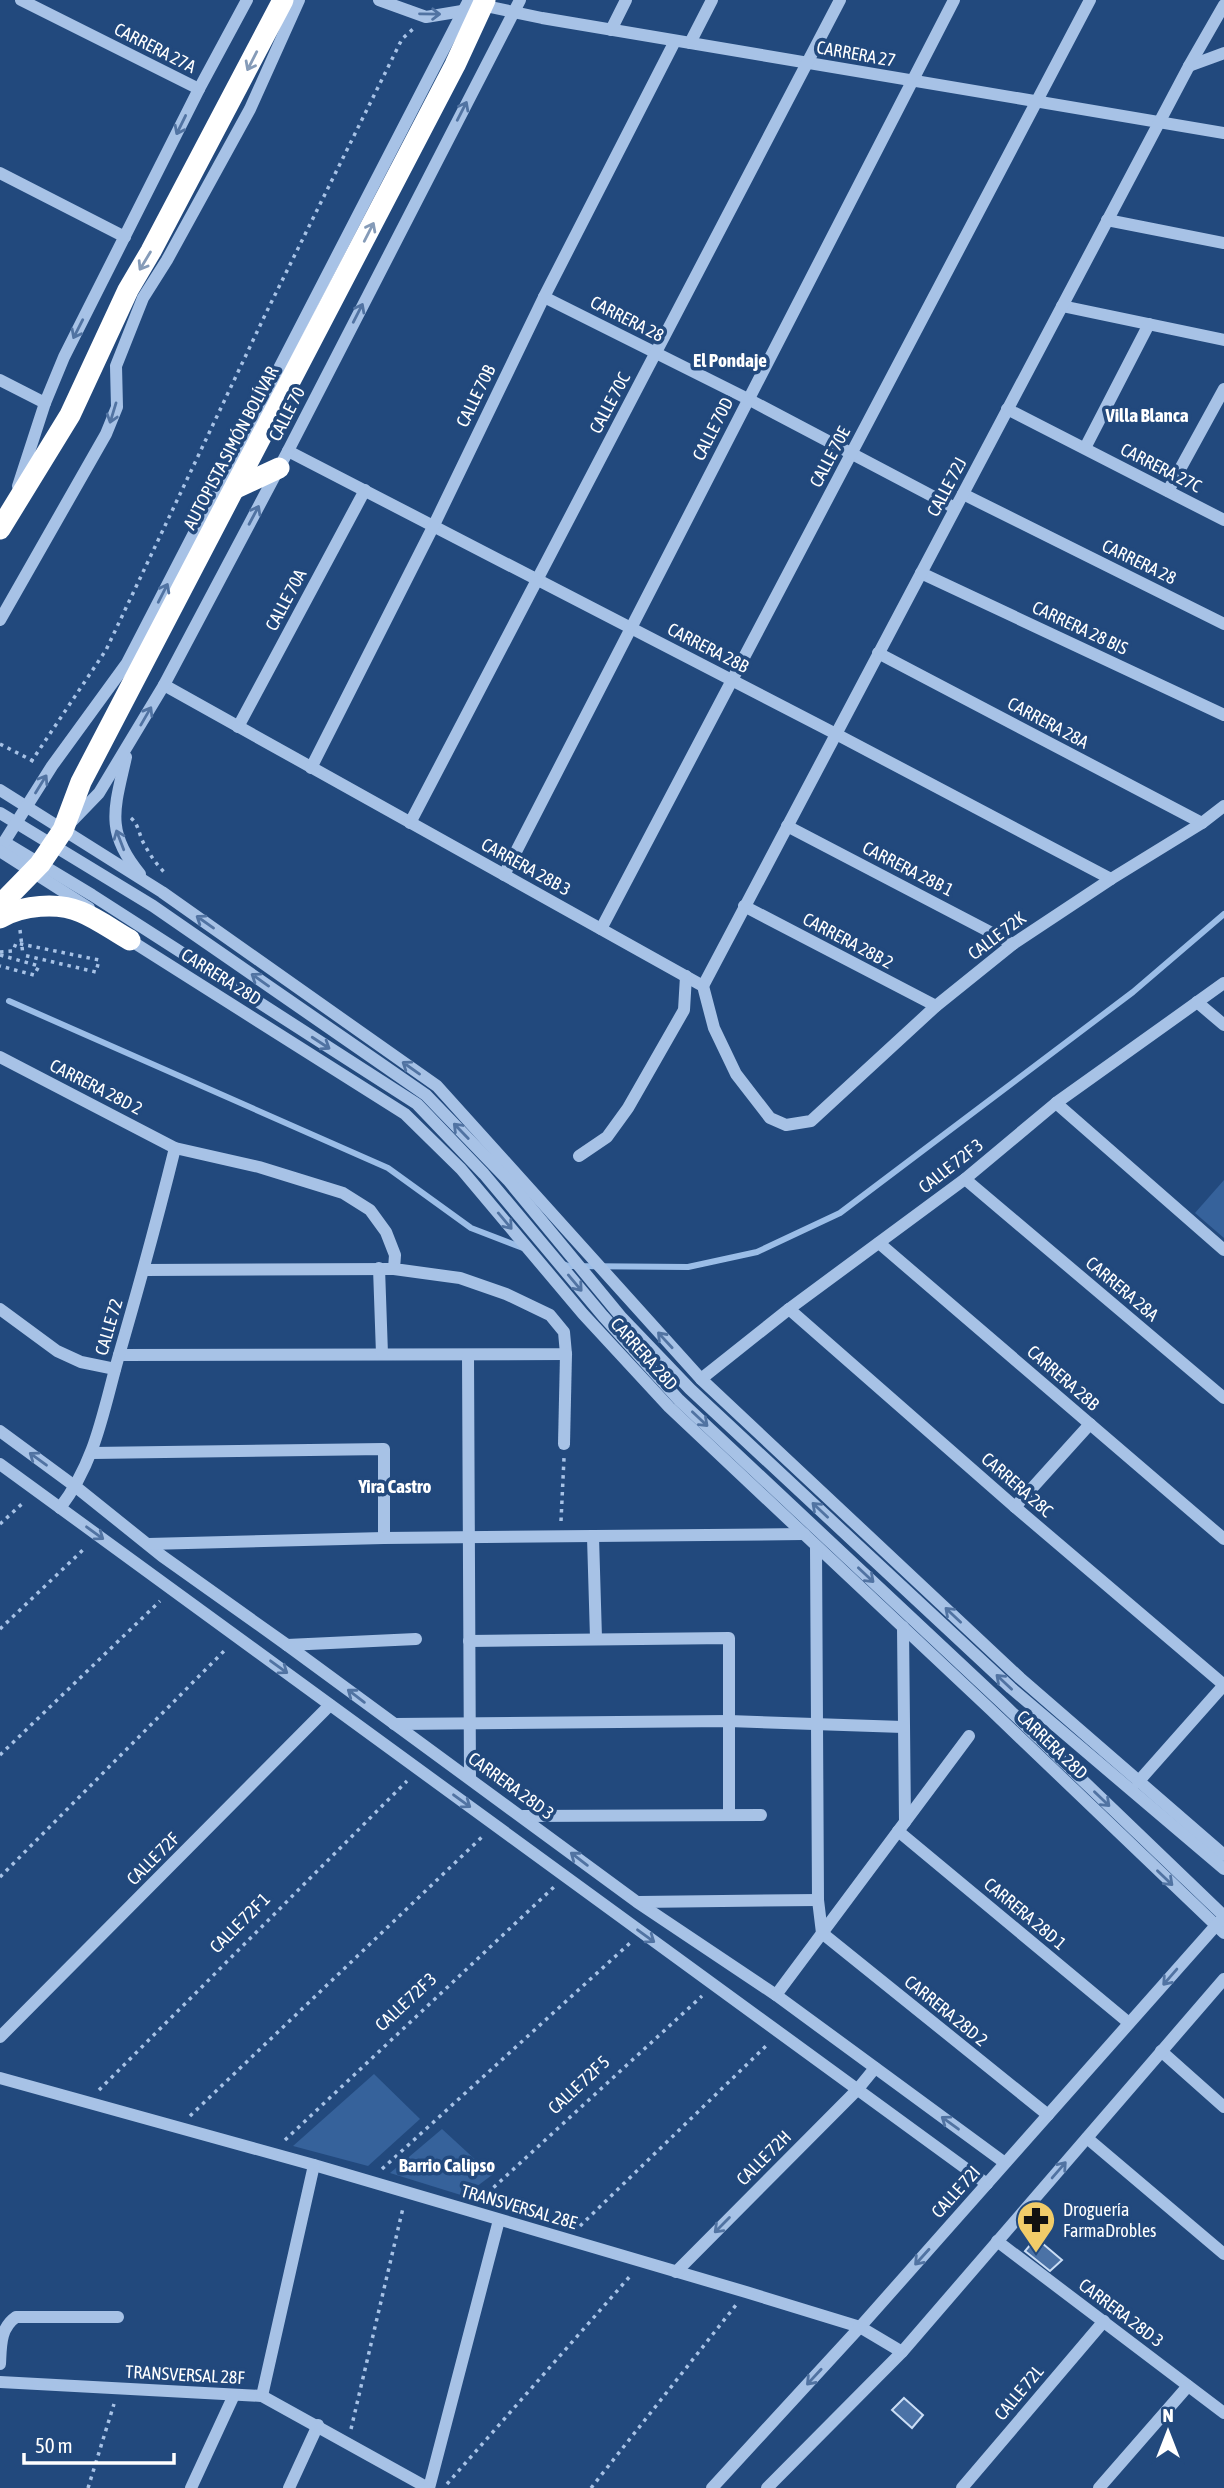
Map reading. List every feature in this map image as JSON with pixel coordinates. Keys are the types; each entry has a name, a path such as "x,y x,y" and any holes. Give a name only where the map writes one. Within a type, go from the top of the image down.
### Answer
{"highway":[{"path":"4,523 70,415 128,290 152,251 283,0"},
{"name":"AUTOPISTA SIMÓN BOLÍVAR","path":"0,905 36,868 58,837 81,782 449,77 472,3"},
{"path":"236,488 283,459"},
{"path":"0,918 33,907 65,908 81,912 130,940"}],"street":[{"name":"CARRERA 27A","path":"21,0 199,89"},
{"path":"4,523 45,403 64,357 199,89 247,0"},
{"path":"0,620 106,434 117,407 116,366 144,298 250,109 299,0"},
{"name":"CARRERA 27","path":"379,0 426,17 472,3 513,13 807,64 1224,133"},
{"name":"CALLE 70","path":"58,837 99,793 164,685 520,0"},
{"path":"611,30 626,0"},
{"path":"690,43 712,0"},
{"name":"CALLE 70C","path":"410,823 840,0"},
{"name":"CALLE 70D","path":"504,875 954,0"},
{"name":"CALLE 70E","path":"601,929 1090,0"},
{"path":"2,847 52,766 127,663 472,3"},
{"name":"CALLE 72J","path":"702,986 1158,124 1224,5"},
{"name":"CALLE 70B","path":"312,768 544,297 675,41"},
{"path":"1189,66 1224,53"},
{"path":"0,173 125,237"},
{"path":"1107,220 1224,243"},
{"name":"CARRERA 28","path":"544,297 955,508"},
{"path":"1062,306 1224,340"},
{"path":"1085,449 1149,324"},
{"path":"0,380 45,403"},
{"path":"1168,491 1224,388"},
{"name":"CARRERA 27C","path":"1007,409 1224,520"},
{"name":"CARRERA 28B","path":"283,459 365,491 1111,879"},
{"name":"CALLE 70A","path":"238,727 365,491"},
{"name":"CARRERA 28","path":"962,494 1224,624"},
{"name":"CARRERA 28 BIS","path":"921,573 1224,715"},
{"name":"CARRERA 28A","path":"878,653 1202,823"},
{"name":"CARRERA 28B 3","path":"164,685 702,986"},
{"path":"127,749 114,822 122,848 138,873 162,892"},
{"name":"CARRERA 28D","path":"0,790 26,807 58,837 162,892 437,1086 701,1379 1020,1678 1224,1855"},
{"name":"CALLE 72K","path":"702,986 714,1028 736,1074 770,1118 786,1125 811,1121 936,1006 1013,943 1202,823 1224,806"},
{"path":"0,813 16,823 58,837 426,1095 508,1180 622,1318 690,1389 1001,1679 1224,1869"},
{"name":"CARRERA 28B 1","path":"787,826 1013,943"},
{"name":"CARRERA 28D","path":"2,847 36,868 130,940 405,1114 461,1168 583,1314 669,1408 1222,1923"},
{"path":"36,868 92,895 416,1104 484,1174 603,1316 678,1399 1000,1701 1222,1923"},
{"name":"CARRERA 28B 2","path":"744,906 936,1006"},
{"path":"579,1156 607,1137 628,1108 684,1010 686,976"},
{"name":"CALLE 72F 3","path":"701,1379 789,1308 965,1180 1056,1103 1224,983"},
{"path":"1197,1002 1224,1025"},
{"name":"CARRERA 28D 2","path":"0,1057 175,1148 259,1167 343,1193 370,1210 386,1232 395,1255 394,1269"},
{"path":"1056,1103 1224,1250"},
{"name":"CALLE 72","path":"60,1508 76,1487 92,1453 144,1270 175,1148"},
{"name":"CARRERA 28A","path":"965,1180 1224,1398"},
{"name":"CARRERA 28B","path":"879,1243 1224,1539"},
{"path":"379,1268 382,1354"},
{"path":"144,1270 379,1268 460,1278 506,1294 550,1315 565,1332 564,1444"},
{"name":"CARRERA 28C","path":"789,1308 1015,1507 1224,1685"},
{"path":"0,1309 57,1351 81,1362 115,1369"},
{"path":"119,1355 566,1354"},
{"path":"468,1355 470,1778"},
{"path":"1015,1507 1090,1424"},
{"name":"CARRERA 28D 3","path":"0,1432 76,1487 162,1556 523,1816 637,1902 776,1995 1005,2163"},
{"path":"92,1453 384,1450 384,1538"},
{"path":"0,1464 987,2184"},
{"path":"148,1544 384,1538 804,1534"},
{"path":"593,1537 596,1638"},
{"path":"816,1546 818,1900 822,1933"},
{"path":"150,1574 162,1556"},
{"path":"902,1826 903,1627"},
{"path":"469,1641 729,1638 729,1814"},
{"path":"287,1645 416,1639"},
{"path":"1138,1782 1224,1685"},
{"name":"CALLE 72F","path":"0,2037 330,1705"},
{"path":"394,1724 729,1721 903,1727"},
{"path":"776,1995 969,1736"},
{"path":"523,1816 761,1815"},
{"name":"CARRERA 28D 1","path":"902,1826 1129,2023"},
{"path":"637,1902 818,1900"},
{"name":"CALLE 72I","path":"712,2488 1222,1923"},
{"name":"CARRERA 28D 2","path":"822,1933 1048,2115"},
{"path":"767,2488 902,2351 1224,1979"},
{"path":"1161,2051 1224,2107"},
{"name":"CALLE 72H","path":"676,2272 857,2090 875,2068"},
{"name":"TRANSVERSAL 28E","path":"0,2078 314,2165 746,2292 860,2327 902,2351"},
{"path":"1087,2138 1224,2254"},
{"path":"262,2396 314,2165"},
{"path":"428,2488 499,2220"},
{"name":"CARRERA 28D 3","path":"998,2241 1224,2413"},
{"path":"0,2364 2,2336 7,2323 16,2318 118,2318"},
{"name":"CALLE 72L","path":"962,2488 1104,2321"},
{"name":"TRANSVERSAL 28F","path":"0,2382 262,2396 428,2488"},
{"path":"1099,2488 1188,2386"},
{"path":"191,2488 234,2395"},
{"path":"289,2488 318,2425"}],"path":[{"path":"31,761 106,650 266,313 402,39 426,17"},
{"path":"0,744 31,761 52,766"},
{"path":"136,823 155,863 171,880"},
{"path":"0,953 13,951 16,943 99,960 96,972 23,955 20,930"},
{"path":"0,953 39,966 34,975 0,966"},
{"path":"561,1537 564,1444"},
{"path":"0,1524 36,1491"},
{"path":"0,1629 98,1536"},
{"path":"0,1755 172,1590"},
{"path":"0,1878 238,1637"},
{"name":"CALLE 72F 1","path":"87,2102 419,1769"},
{"path":"177,2127 495,1825"},
{"name":"CALLE 72F 3","path":"270,2153 565,1876"},
{"path":"368,2181 642,1932"},
{"name":"CALLE 72F 5","path":"468,2211 714,1985"},
{"path":"565,2239 780,2033"},
{"path":"348,2442 407,2192"},
{"path":"443,2488 643,2262"},
{"path":"591,2488 746,2292"},
{"path":"88,2488 118,2389"}],"shaded area":[{"path":"1224,1180 1224,1238 1195,1213"},
{"path":"374,2074 420,2119 368,2166 293,2146"},
{"path":"442,2129 492,2175 464,2196 390,2173"}],"building":[{"path":"1036,2238 1062,2260 1050,2271 1025,2251"},
{"path":"904,2398 923,2415 912,2428 892,2410"}],"waterway":[{"path":"563,1264 688,1267 757,1252 840,1213 1133,992 1224,914"},
{"path":"9,1001 388,1168 471,1228 523,1248"}],"place":[{"name":"Droguería FarmaDrobles","path":"1036,2254"}],"district":[{"name":"El Pondaje","path":"730,360"},
{"name":"Villa Blanca","path":"1147,415"},
{"name":"Yira Castro","path":"395,1486"},
{"name":"Barrio Calipso","path":"447,2165"}]}
